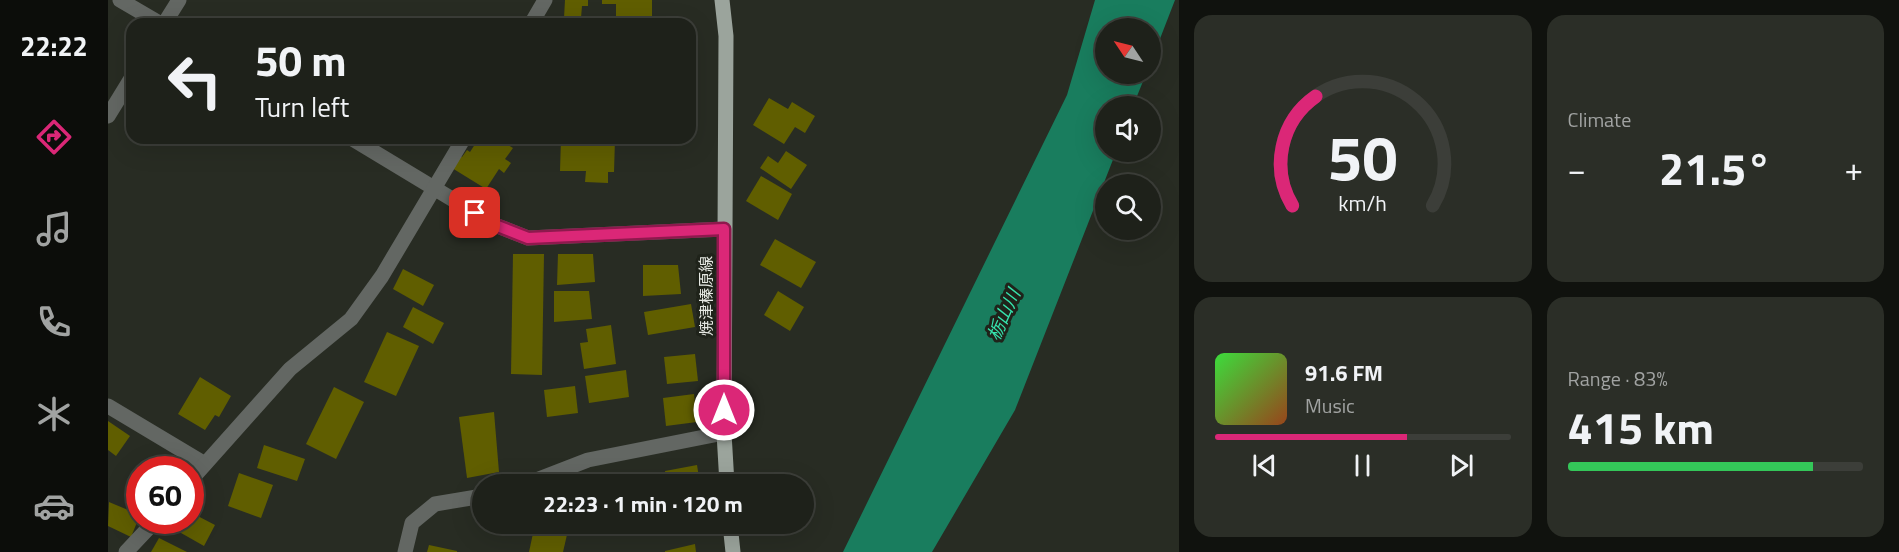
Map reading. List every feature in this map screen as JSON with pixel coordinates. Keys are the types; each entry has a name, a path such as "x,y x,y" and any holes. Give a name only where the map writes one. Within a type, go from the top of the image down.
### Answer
{"main road":[{"name":"焼津榛原線","path":"722,0 726,36 724,433 726,474"},
{"path":"731,534 733,552"}],"street":[{"path":"120,0 152,18"},
{"path":"166,18 178,0"},
{"path":"534,18 545,0"},
{"path":"108,116 126,87"},
{"path":"361,144 495,225 528,238 724,229"},
{"path":"108,406 205,464 290,369 351,319 382,276 460,144"},
{"path":"552,474 588,460 724,433"},
{"path":"405,552 412,523 435,504 472,498"},
{"path":"126,552 143,534"}],"water":[{"name":"栃山川","path":"1095,0 1175,0 1161,36 1161,18 1095,18 1095,84 1142,84 1137,96 1095,96 1095,162 1112,162 1107,174 1095,174 1095,206 1015,410 932,552 843,552 1067,95"}],"building":[{"path":"565,0 588,0 588,6 582,6 581,18 564,18"},
{"path":"602,0 652,0 652,16 616,16 616,4 602,4"},
{"path":"769,98 788,109 792,102 815,116 805,133 795,127 784,144 753,125"},
{"path":"475,144 506,144 513,148 505,159 511,163 504,173 499,169 486,189 452,168 460,156 462,157 467,150 470,152"},
{"path":"561,144 615,144 614,172 608,172 608,183 585,182 586,171 560,171"},
{"path":"786,151 807,165 791,189 760,168 768,156 778,163"},
{"path":"761,176 792,194 778,220 746,201"},
{"path":"775,239 816,262 801,288 760,265"},
{"path":"513,254 544,254 542,375 511,374"},
{"path":"558,254 593,254 595,282 557,285"},
{"path":"643,265 678,265 681,294 643,296"},
{"path":"403,269 434,285 423,306 393,289"},
{"path":"554,291 589,291 592,319 554,322"},
{"path":"778,291 804,307 790,331 764,315"},
{"path":"691,304 695,327 648,335 644,312"},
{"path":"413,307 444,323 433,344 403,327"},
{"path":"611,325 616,364 584,369 580,343 588,342 586,329"},
{"path":"387,332 419,346 396,396 364,382"},
{"path":"695,354 698,381 667,384 664,357"},
{"path":"626,370 629,397 589,403 585,376"},
{"path":"200,377 231,396 219,417 215,415 205,430 178,414"},
{"path":"575,386 578,413 547,417 544,390"},
{"path":"334,387 364,402 336,459 306,444"},
{"path":"694,394 697,422 666,426 663,398"},
{"path":"494,412 499,472 472,474 472,477 467,478 459,417"},
{"path":"108,421 130,436 116,456 108,450"},
{"path":"264,445 305,459 297,481 257,468"},
{"path":"697,465 698,474 665,474 665,471"},
{"path":"239,473 273,485 261,518 228,506"},
{"path":"109,502 126,509 126,534 132,534 131,537 108,526"},
{"path":"204,519 215,525 204,546 183,534 204,534"},
{"path":"533,534 567,534 563,552 529,552"},
{"path":"159,538 187,552 151,552"},
{"path":"695,544 696,552 665,552 665,551"},
{"path":"429,545 457,551 457,552 427,552"}],"route":[{"path":"475,213 495,225 528,238 724,229 724,410"}]}
